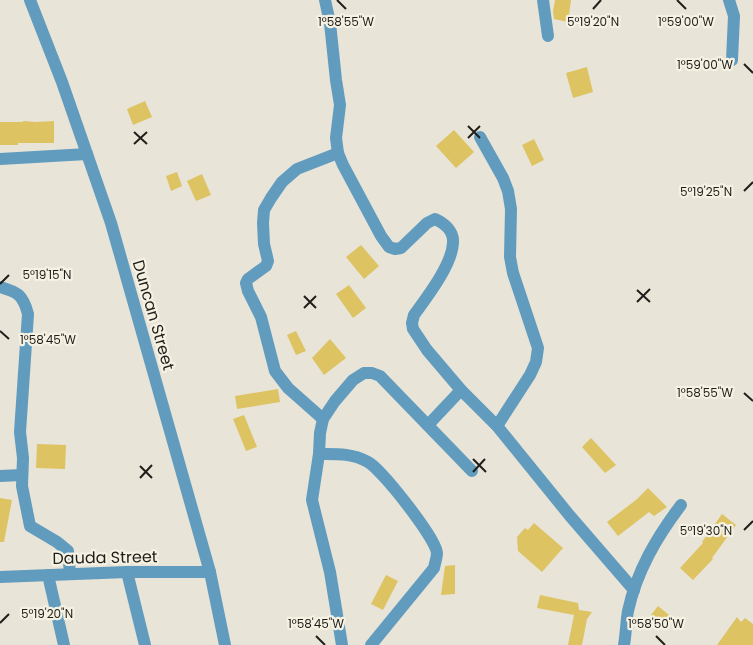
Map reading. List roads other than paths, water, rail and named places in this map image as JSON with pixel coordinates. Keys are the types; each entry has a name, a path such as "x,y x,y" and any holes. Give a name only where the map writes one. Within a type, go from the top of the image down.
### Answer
{"street":[{"name":"Duncan Street","path":"30,0 62,82 112,223 210,572 225,645"},
{"path":"325,0 330,23 340,105 336,138 338,153 361,200 389,247 401,248 427,223 435,219 444,224 454,242 444,268 414,316 413,329 427,350 461,390 497,426 570,516 634,590"},
{"path":"543,0 548,36"},
{"path":"729,0 734,16 732,60"},
{"path":"480,137 503,178 508,192 511,209 510,257 513,273 538,348 536,362 530,375 497,426"},
{"path":"323,419 288,388 275,371 261,317 246,283 248,279 266,266 268,262 264,244 264,210 282,182 297,169 338,153"},
{"path":"0,159 87,154"},
{"path":"0,287 15,291 24,301 28,314 21,423 25,507 30,526 68,551 70,574"},
{"path":"342,645 330,572 312,500 323,419 335,401 353,380 364,373 380,376 472,472"},
{"path":"428,425 461,390"},
{"path":"319,454 345,454 370,462 432,538 437,552 434,568 371,645"},
{"path":"0,476 22,475"},
{"path":"624,645 628,612 645,562 663,530 681,505"},
{"path":"127,572 145,645"},
{"name":"Dauda Street","path":"0,577 127,572 210,572"},
{"path":"48,575 64,645"}]}
